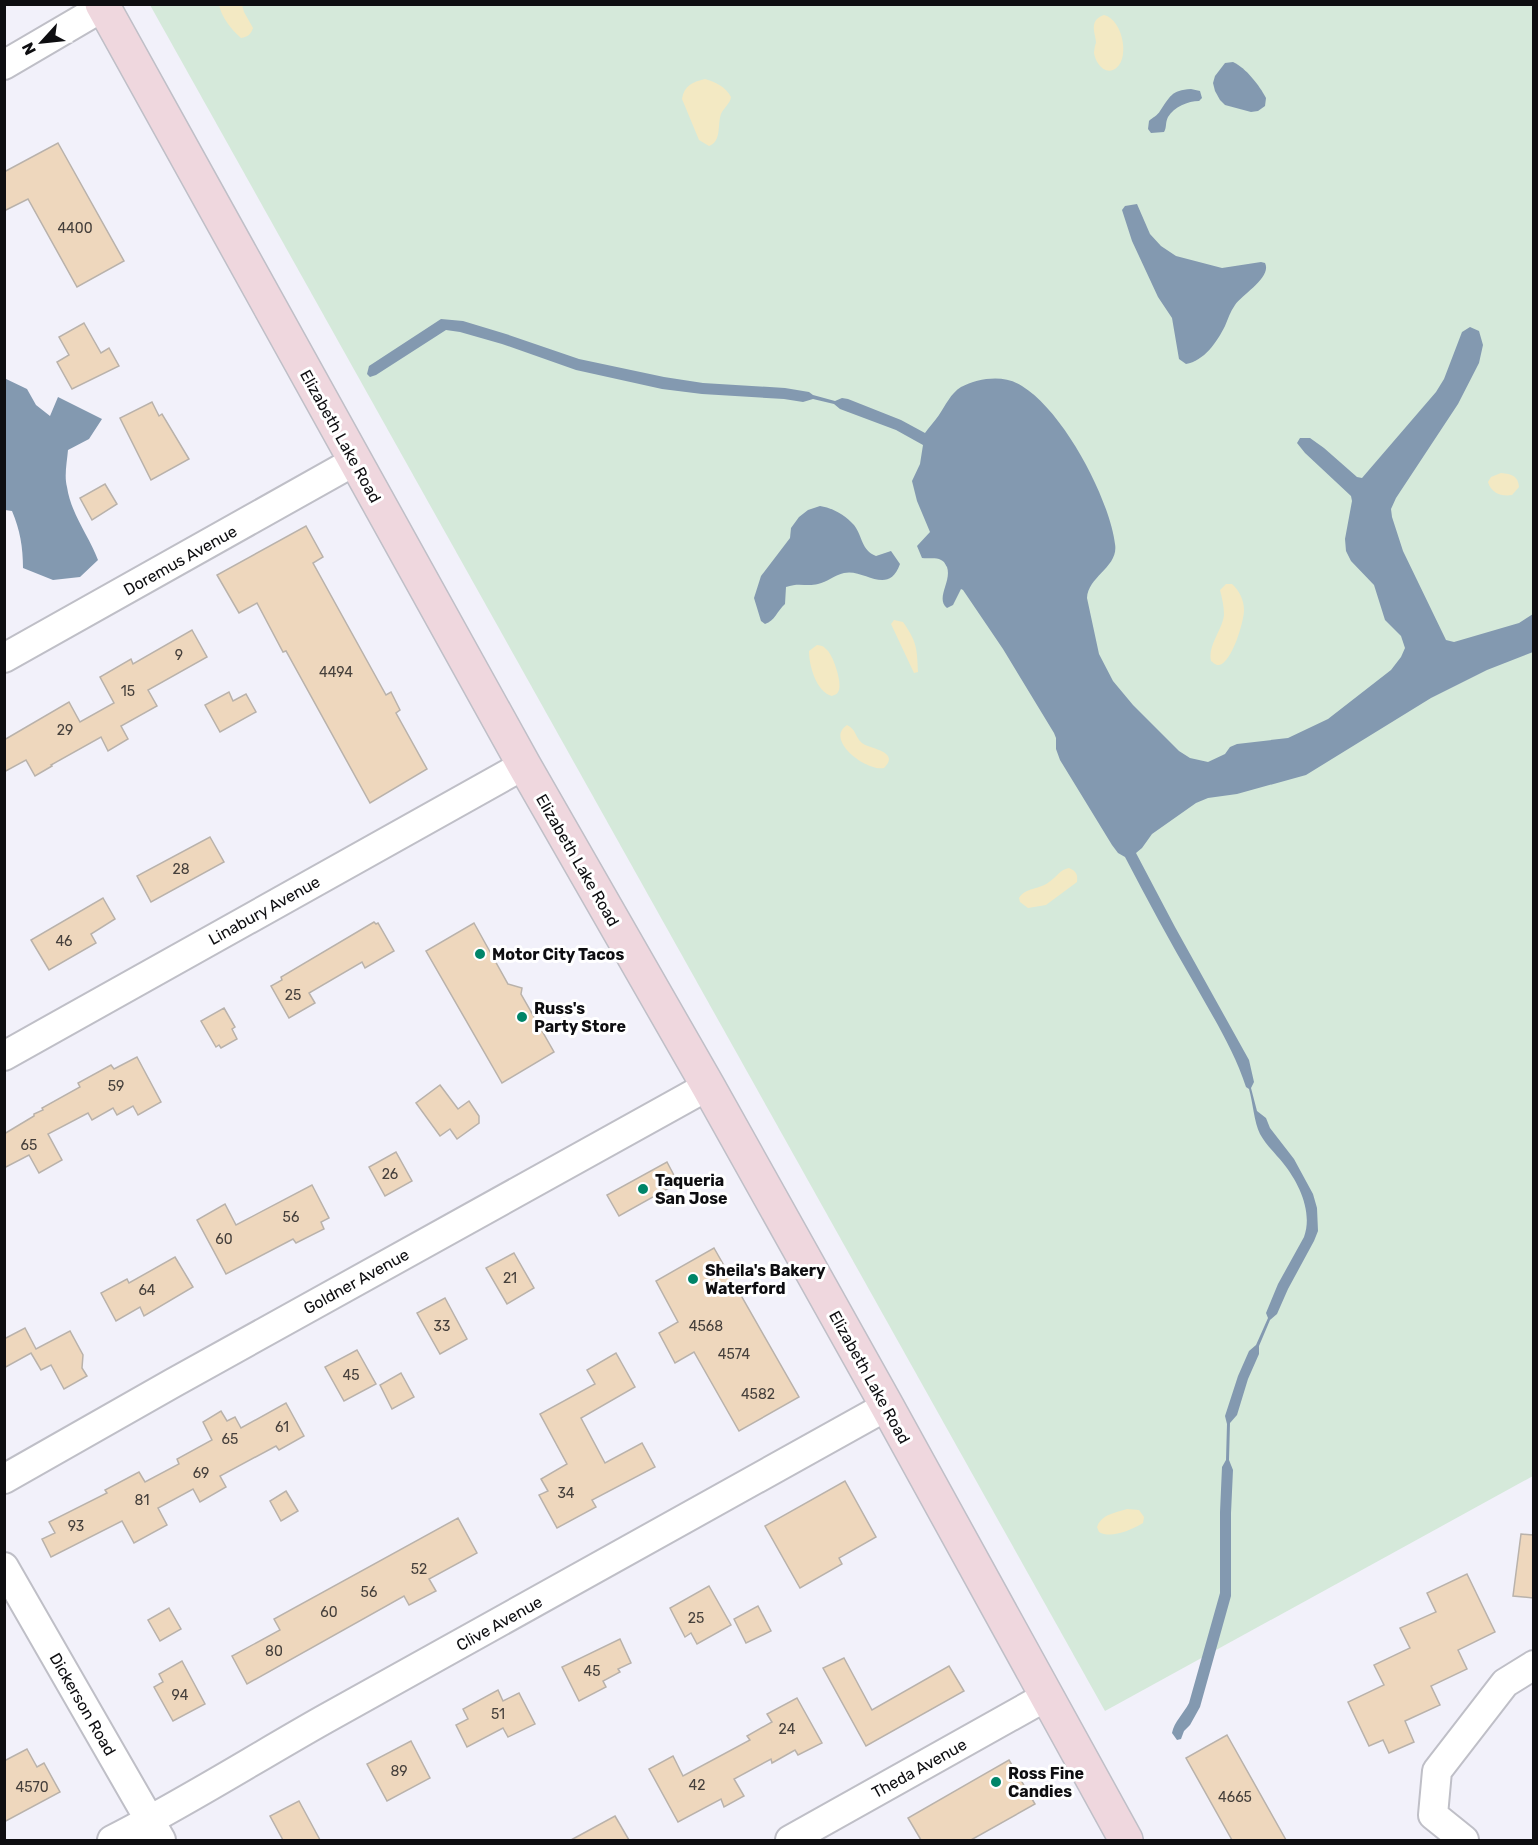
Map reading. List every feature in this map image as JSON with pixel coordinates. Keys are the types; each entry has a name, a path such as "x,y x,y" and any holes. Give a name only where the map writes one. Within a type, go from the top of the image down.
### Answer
{"main road":[{"name":"Elizabeth Lake Road","path":"102,6 524,765 708,1086 887,1406 1126,1840"}],"street":[{"path":"4,65 102,6"},
{"name":"Doremus Avenue","path":"4,658 355,461"},
{"name":"Linabury Avenue","path":"4,1056 524,765"},
{"name":"Goldner Avenue","path":"4,1479 708,1086"},
{"name":"Clive Avenue","path":"112,1840 155,1831 323,1720 887,1406"},
{"name":"Dickerson Road","path":"4,1567 155,1831"},
{"path":"1464,1840 1433,1815 1437,1771 1505,1683 1533,1665"},
{"name":"Theda Avenue","path":"790,1840 1047,1696"}],"green space":[{"path":"150,5 1533,5 1533,1476 1105,1711"}],"sand":[{"path":"219,5 242,5 253,28 250,34 241,38 227,23"},
{"path":"1104,15 1116,25 1123,42 1122,59 1119,66 1109,71 1100,66 1094,53 1095,23"},
{"path":"705,79 720,85 731,97 721,114 716,141 709,146 699,140 682,99 689,85"},
{"path":"1501,473 1511,475 1517,480 1519,487 1512,495 1497,493 1489,486 1488,482 1491,477"},
{"path":"1226,584 1232,584 1239,592 1244,610 1240,632 1233,650 1224,663 1218,665 1211,661 1211,649 1223,621 1224,608 1220,590"},
{"path":"894,620 903,622 914,640 918,672 914,673 891,624"},
{"path":"817,645 823,646 829,652 836,668 840,686 837,694 832,696 818,684 812,670 809,651"},
{"path":"847,725 862,743 886,754 889,758 884,768 868,765 850,754 841,739 841,731"},
{"path":"1069,868 1076,873 1077,882 1046,905 1028,908 1020,902 1019,898 1022,894 1045,885 1063,870"},
{"path":"1127,1509 1139,1510 1144,1517 1143,1523 1115,1534 1099,1532 1097,1527 1102,1519"}],"water":[{"path":"1233,62 1252,77 1266,98 1265,106 1258,111 1251,112 1225,105 1215,91 1213,83 1215,76 1225,63"},
{"path":"1191,89 1200,91 1202,98 1174,110 1168,117 1164,132 1151,133 1148,129 1149,121 1169,98 1179,91"},
{"path":"1137,204 1150,234 1161,246 1176,256 1222,268 1265,263 1266,268 1261,280 1235,305 1214,344 1204,355 1193,362 1186,364 1179,359 1172,318 1158,297 1132,241 1122,210 1125,206"},
{"path":"441,319 463,321 579,359 664,377 703,383 785,388 809,392 835,401 842,398 848,399 901,420 925,433 951,396 961,387 976,381 991,379 1007,380 1022,386 1038,398 1068,435 1094,480 1111,525 1115,552 1108,565 1092,584 1087,598 1099,654 1113,681 1133,705 1179,751 1190,758 1208,762 1225,754 1230,747 1237,744 1288,738 1328,719 1391,670 1401,657 1405,648 1401,636 1385,620 1374,585 1351,561 1346,551 1345,539 1351,496 1297,443 1300,438 1310,438 1357,477 1362,478 1436,392 1444,379 1462,332 1470,327 1479,331 1483,345 1479,363 1458,404 1396,498 1391,509 1392,517 1403,551 1446,640 1454,642 1519,623 1533,614 1533,652 1487,670 1431,698 1306,775 1237,794 1208,798 1196,803 1152,834 1136,853 1249,1060 1254,1082 1251,1088 1257,1111 1266,1118 1270,1128 1294,1159 1313,1194 1317,1208 1318,1231 1314,1241 1277,1314 1270,1320 1259,1346 1259,1354 1248,1379 1237,1415 1230,1423 1229,1460 1233,1470 1231,1596 1200,1707 1181,1739 1177,1740 1172,1733 1189,1703 1220,1593 1220,1512 1222,1467 1226,1460 1227,1424 1225,1416 1238,1376 1268,1318 1266,1313 1278,1284 1304,1237 1306,1208 1294,1179 1260,1134 1249,1089 1246,1087 1223,1034 1125,857 1118,853 1112,845 1060,760 1054,733 1003,649 963,590 961,589 953,605 947,608 944,604 947,567 939,559 922,558 917,546 930,532 917,501 912,481 920,464 923,445 896,430 840,409 834,404 813,399 803,402 662,389 576,370 502,344 446,330 376,375 370,377 367,374 369,366"},
{"path":"4,378 27,389 36,405 50,416 58,397 102,419 89,439 68,450 66,478 69,497 98,560 80,577 53,580 23,568 22,546 17,525 12,511 5,510"},
{"path":"820,506 834,510 850,521 871,553 876,556 891,551 900,564 895,574 889,579 882,580 860,574 844,573 818,584 786,587 785,604 774,618 765,624 761,621 754,598 761,576 790,538 791,528 799,517 808,510"}],"building":[{"path":"58,143 124,261 77,287 28,199 4,211 4,172"},
{"path":"84,323 101,353 109,348 119,366 72,389 57,362 69,355 59,337"},
{"path":"152,402 159,416 162,414 189,459 151,480 120,418"},
{"path":"105,484 117,504 92,520 80,498"},
{"path":"306,526 323,557 313,563 386,695 391,692 400,710 396,713 427,769 370,803 257,603 239,613 217,575"},
{"path":"192,630 207,657 148,690 157,706 121,726 128,739 108,751 101,737 35,776 26,760 4,772 4,740 69,702 80,722 114,703 100,677 131,659 133,664"},
{"path":"229,692 233,701 246,694 256,712 220,732 205,705"},
{"path":"210,837 224,862 151,902 137,876"},
{"path":"103,898 115,919 91,934 96,943 49,970 31,940"},
{"path":"374,922 378,923 394,951 365,968 362,962 309,993 315,1003 289,1018 271,986 282,980 281,977"},
{"path":"474,923 508,984 522,988 521,994 554,1052 502,1083 426,951"},
{"path":"224,1008 235,1027 232,1029 237,1039 221,1048 219,1045 216,1047 201,1021"},
{"path":"137,1057 161,1102 138,1115 133,1106 117,1115 113,1108 92,1120 88,1113 48,1134 62,1160 39,1173 29,1155 4,1168 4,1134 43,1110 42,1108 80,1087 78,1083 111,1065 114,1069"},
{"path":"440,1085 458,1109 469,1101 479,1116 479,1123 457,1139 450,1129 440,1136 416,1103"},
{"path":"396,1152 412,1181 385,1196 369,1167"},
{"name":"Taqueria San Jose","path":"667,1162 678,1183 619,1216 607,1195"},
{"path":"312,1185 329,1218 321,1222 324,1229 296,1243 293,1239 226,1274 197,1220 225,1204 236,1225"},
{"path":"714,1248 799,1397 739,1431 694,1352 675,1363 659,1333 678,1322 656,1281"},
{"path":"514,1253 534,1288 507,1304 486,1268"},
{"path":"175,1257 193,1287 144,1316 140,1307 116,1321 101,1293 127,1279 129,1283"},
{"path":"445,1298 467,1339 440,1354 417,1313"},
{"path":"25,1328 36,1349 70,1331 83,1355 82,1368 87,1376 64,1389 51,1365 41,1370 31,1353 4,1368 4,1339"},
{"path":"357,1350 376,1384 344,1401 325,1367"},
{"path":"616,1353 635,1387 581,1418 605,1463 642,1443 655,1467 592,1500 596,1507 557,1528 539,1495 548,1491 541,1479 567,1464 540,1414 595,1384 587,1370"},
{"path":"401,1373 414,1397 392,1409 380,1385"},
{"path":"286,1403 304,1436 279,1450 276,1446 220,1476 226,1487 200,1502 193,1489 158,1508 167,1525 134,1543 122,1521 51,1557 42,1539 55,1533 49,1522 107,1493 105,1490 139,1472 145,1482 179,1464 177,1459 212,1440 203,1422 221,1411 227,1421 235,1417 241,1428"},
{"path":"845,1481 876,1537 839,1558 842,1564 800,1588 765,1526"},
{"path":"286,1491 298,1511 281,1521 270,1501"},
{"path":"458,1518 477,1553 429,1579 436,1591 409,1605 404,1596 247,1684 232,1656 280,1630 274,1619"},
{"path":"1521,1534 1533,1535 1533,1598 1513,1596"},
{"path":"1467,1574 1495,1632 1458,1650 1467,1669 1431,1686 1440,1705 1405,1721 1414,1742 1389,1753 1383,1740 1369,1746 1348,1702 1384,1685 1374,1665 1410,1648 1400,1628 1436,1612 1427,1593"},
{"path":"709,1586 731,1625 697,1644 691,1633 685,1637 670,1608"},
{"path":"758,1606 771,1631 746,1643 734,1619"},
{"path":"169,1608 181,1629 160,1641 148,1620"},
{"path":"620,1639 631,1663 618,1669 620,1672 603,1681 606,1687 579,1701 562,1667"},
{"path":"844,1658 872,1710 949,1666 964,1691 866,1746 823,1668"},
{"path":"182,1661 205,1704 173,1721 154,1687 163,1682 159,1674"},
{"path":"498,1690 503,1701 519,1693 535,1724 508,1737 503,1728 467,1747 456,1725 468,1719 463,1709"},
{"path":"797,1698 822,1743 798,1755 795,1750 772,1763 771,1759 734,1779 744,1796 724,1807 721,1799 678,1822 649,1769 673,1756 683,1776 750,1740 747,1736 772,1722 767,1714"},
{"path":"1227,1735 1286,1840 1232,1840 1186,1758"},
{"path":"411,1741 430,1778 387,1801 367,1764"},
{"path":"27,1749 37,1767 44,1763 60,1792 4,1822 4,1761"},
{"name":"Ross Fine Candies","path":"1009,1760 1035,1804 971,1840 921,1840 908,1818"},
{"path":"299,1801 320,1840 283,1840 270,1816"},
{"path":"615,1816 629,1840 571,1840"}],"place":[{"name":"Motor City Tacos","path":"480,954"},
{"name":"Russ's Party Store","path":"522,1017"},
{"name":"Taqueria San Jose","path":"643,1189"},
{"name":"Sheila's Bakery Waterford","path":"693,1279"},
{"name":"Ross Fine Candies","path":"996,1782"}]}
